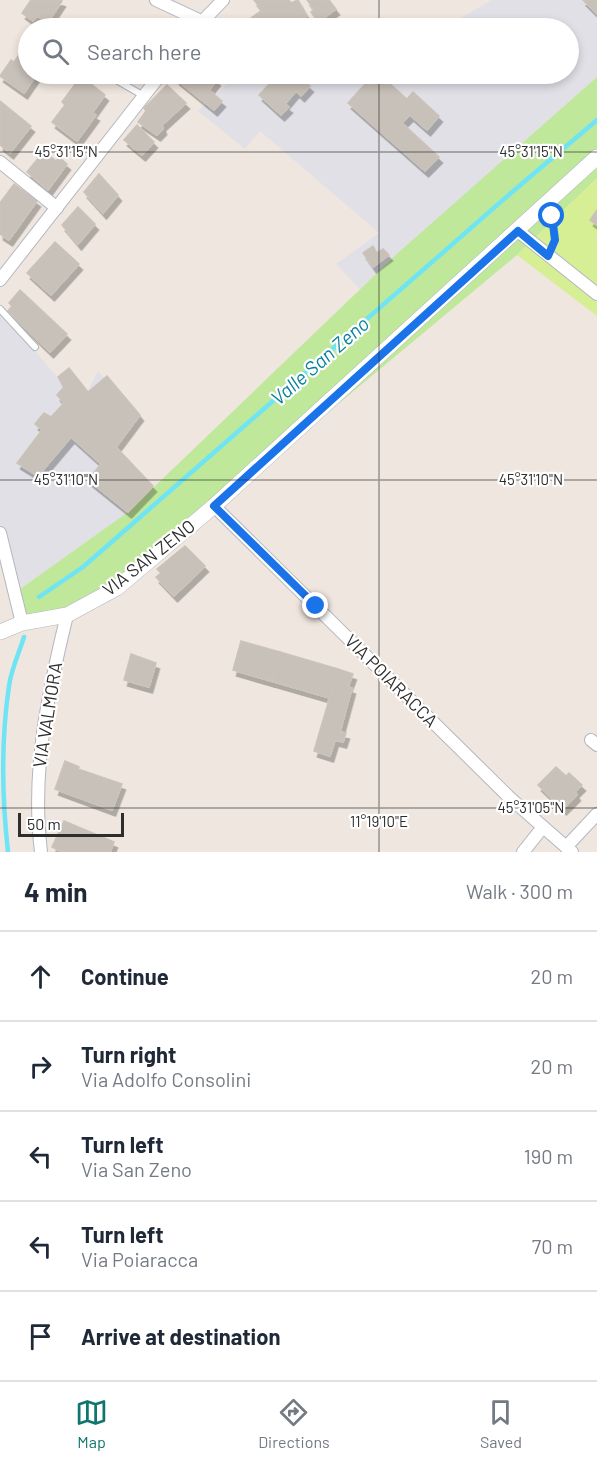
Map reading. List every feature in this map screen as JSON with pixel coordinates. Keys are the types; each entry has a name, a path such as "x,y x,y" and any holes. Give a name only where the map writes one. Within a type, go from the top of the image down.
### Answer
{"street":[{"path":"156,0 186,18"},
{"path":"205,18 223,0"},
{"path":"0,280 153,84"},
{"name":"VIA SAN ZENO","path":"0,632 22,623 67,615 117,588 214,506 597,157"},
{"path":"0,162 57,208"},
{"path":"518,231 597,294"},
{"name":"VIA POIARACCA","path":"214,506 493,781 569,850"},
{"path":"0,533 22,623"},
{"name":"VIA VALMORA","path":"40,852 39,764 42,734 48,695 67,615"},
{"path":"569,850 597,814"},
{"path":"523,852 543,827"}],"lane":[{"path":"123,84 144,96"},
{"path":"0,309 35,347"}],"path":[{"path":"548,256 555,240 552,216"}],"shaded area":[{"path":"492,0 597,0 597,77 360,289 336,264 379,233 260,131 245,149 198,111 227,84 579,84 579,18 460,18"},
{"path":"0,310 57,377 69,368 88,391 98,371 140,415 116,447 153,486 128,512 16,592 0,533"}],"green space":[{"path":"597,77 597,178 517,255 117,588 67,615 22,623 16,592 128,512 399,252"},
{"path":"597,178 597,316 517,255"}],"building":[{"path":"31,0 62,1 51,18 37,16 29,18 22,13"},
{"path":"254,0 289,0 291,3 298,0 307,16 304,18 251,18 262,10"},
{"path":"307,0 329,0 336,9 324,18 315,18 311,12 314,9"},
{"path":"583,0 597,0 597,14"},
{"path":"18,56 18,84 30,84 24,93 0,76 11,60 14,62"},
{"path":"75,84 91,84 105,95 92,113 96,115 77,141 52,122 65,105 62,102"},
{"path":"182,84 214,84 209,90 222,101 214,110"},
{"path":"269,84 308,84 310,86 301,96 296,91 285,104 289,107 281,115 259,95"},
{"path":"365,84 370,86 372,84 390,84 407,99 413,92 439,116 427,130 410,115 402,123 439,157 425,171 348,103"},
{"path":"167,85 186,103 162,125 163,129 157,135 138,122 146,111 144,108"},
{"path":"0,101 31,126 10,153 0,145"},
{"path":"137,125 154,142 142,155 124,140"},
{"path":"44,151 56,161 59,157 67,164 48,190 27,172"},
{"path":"99,174 118,195 103,213 84,192"},
{"path":"14,184 37,201 9,240 0,234 0,203"},
{"path":"78,207 95,224 78,244 62,225"},
{"path":"597,210 597,225 590,220"},
{"path":"55,242 79,264 51,295 27,273"},
{"path":"373,246 377,253 383,249 389,255 373,267 363,253"},
{"path":"20,290 67,334 50,352 8,311 12,306 9,303"},
{"path":"69,368 88,392 107,376 140,415 116,447 153,486 128,512 88,480 101,464 71,437 38,476 17,463 42,430 35,424 44,413 51,417 64,403 57,395 64,387 58,377"},
{"path":"185,546 205,566 174,596 156,577 161,573 157,569"},
{"path":"241,641 280,652 271,681 233,670"},
{"path":"280,652 338,669 330,698 271,681"},
{"path":"131,654 156,663 149,687 124,680"},
{"path":"338,669 353,674 348,687 352,688 340,732 346,733 343,742 335,740 330,756 314,751"},
{"path":"65,761 79,767 78,769 122,784 112,810 55,789"},
{"path":"556,767 566,776 569,773 582,785 575,792 577,795 563,809 538,785"},
{"path":"64,821 114,842 110,852 62,852 52,847"}],"waterway":[{"name":"Valle San Zeno","path":"39,597 83,567 597,120"},
{"name":"Valle San Zeno","path":"8,852 4,811 6,706 13,668 24,637"}],"route":[{"path":"316,606 214,506 518,231 548,256 555,240 552,216"}]}
